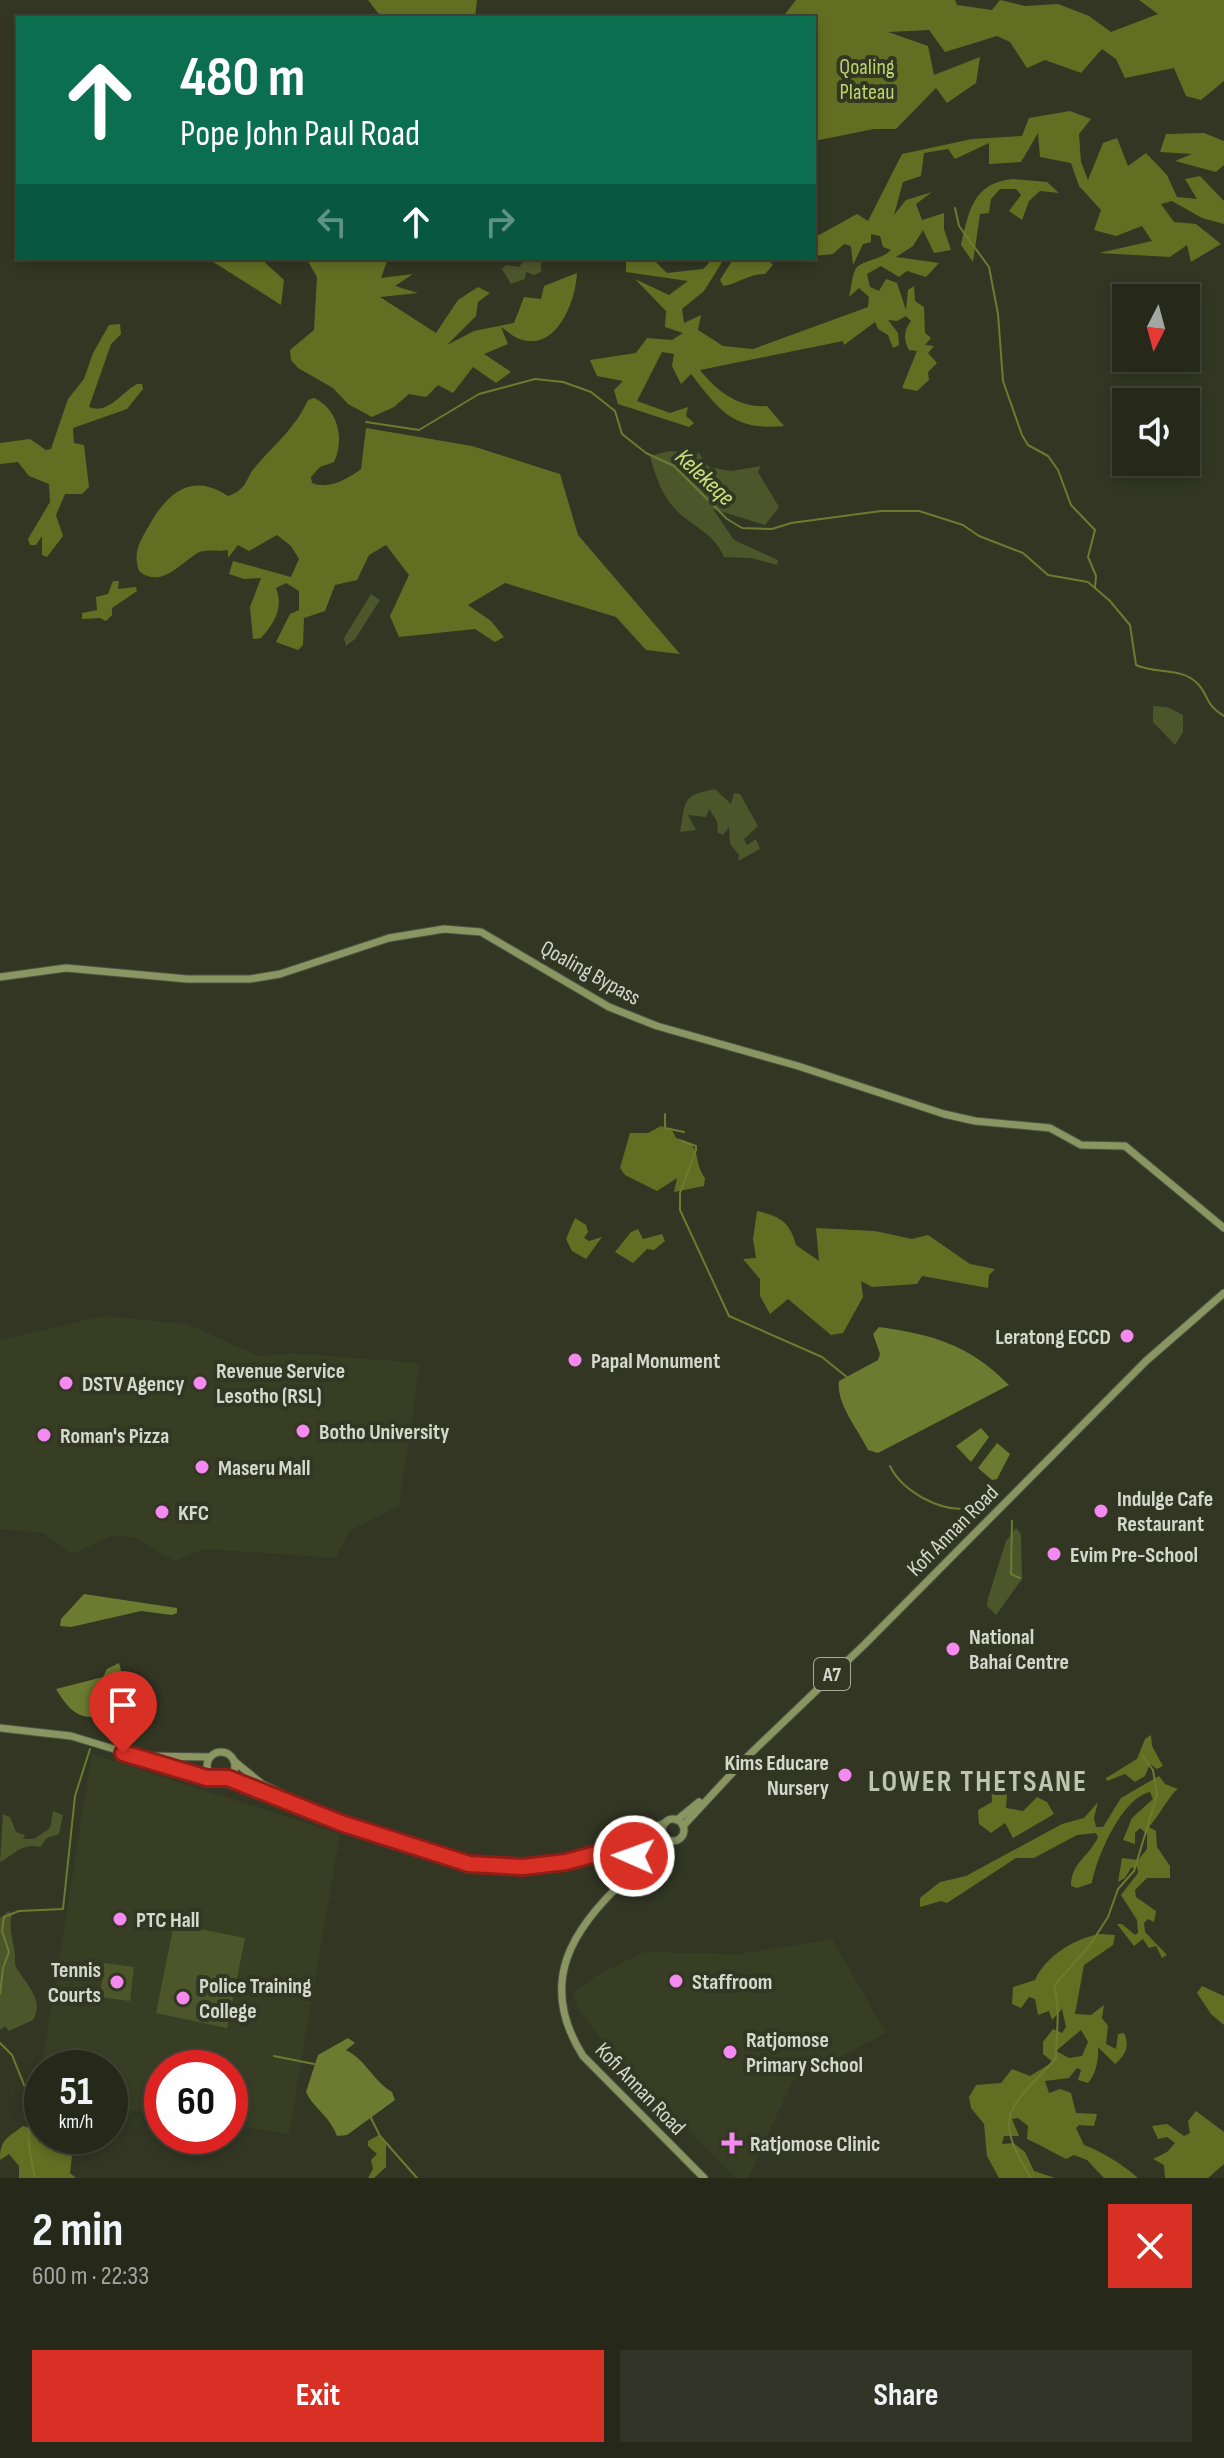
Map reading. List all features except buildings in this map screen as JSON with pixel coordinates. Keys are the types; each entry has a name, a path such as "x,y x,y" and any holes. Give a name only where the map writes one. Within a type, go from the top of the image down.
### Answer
{"main road":[{"name":"Qoaling Bypass","path":"0,977 66,968 187,979 250,979 280,974 389,938 444,929 481,932 609,1007 657,1026 798,1066 944,1114 975,1121 1050,1128 1081,1145 1125,1146 1224,1228"},
{"name":"Kofi Annan Road","path":"680,1823 1155,1352 1224,1293"},
{"path":"0,1730 71,1736 216,1780 228,1778 332,1819 469,1864 497,1867 554,1862 618,1848 680,1823"},
{"path":"123,1753 191,1759 224,1753 262,1784 332,1819"},
{"path":"210,1757 207,1770 216,1780"},
{"path":"228,1778 234,1772 234,1761"},
{"name":"A7","path":"671,1841 682,1837 680,1823"},
{"path":"554,1862 606,1848 646,1828 663,1829"},
{"name":"Kofi Annan Road","path":"663,1829 581,1926 568,1951 562,1982 565,2019 575,2044 597,2073 704,2178"},
{"path":"663,1829 671,1841"},
{"name":"Kofi Annan Road","path":"614,1889 671,1841"},
{"path":"618,1848 633,1853 633,1865"}],"shaded area":[{"path":"524,260 541,261 541,272 534,275 526,272 525,279 511,284 502,269 506,265 519,267"},
{"path":"670,451 699,453 709,467 731,471 761,466 758,472 779,507 765,525 713,509 734,540 778,560 777,565 751,558 724,557 710,537 673,507 660,487 650,456"},
{"path":"371,594 380,600 355,639 346,646 344,638"},
{"path":"1153,706 1167,707 1183,715 1183,732 1175,745 1153,722"},
{"path":"715,789 731,804 734,793 740,794 758,826 744,839 747,845 756,839 760,849 738,861 739,855 730,844 729,827 723,835 718,833 717,821 709,809 706,817 688,815 696,830 680,832 684,807 690,798"},
{"name":"Maseru Mall","path":"103,1316 187,1324 259,1356 291,1353 420,1363 399,1506 349,1531 336,1558 205,1549 174,1561 136,1538 113,1535 72,1554 43,1533 0,1529 0,1340"},
{"path":"879,1327 949,1344 979,1360 1009,1385 878,1453 868,1450 844,1407 839,1381 878,1360 880,1354 873,1334"},
{"path":"981,1428 989,1437 971,1462 956,1446"},
{"path":"997,1443 1010,1454 997,1479 992,1480 978,1468"},
{"path":"1016,1528 1021,1534 1022,1579 996,1615 987,1606 988,1598 1006,1541"},
{"path":"84,1594 177,1608 177,1613 141,1611 71,1627 60,1626 61,1619"},
{"path":"119,1663 121,1670 115,1690 125,1703 126,1718 78,1714 56,1689 103,1677 107,1669"},
{"name":"Police Training College","path":"92,1754 340,1834 289,2134 248,2128 248,2050 144,2050 144,2112 128,2110 128,2050 44,2050"},
{"path":"53,1811 63,1815 59,1834 47,1838 40,1847 28,1846 0,1862 3,1814 10,1817 16,1832 25,1835 23,1839 34,1839 50,1828"},
{"path":"9,1911 12,1915 15,1965 37,2005 33,2020 9,2031 5,2026 0,2030 0,1918"},
{"path":"174,1924 245,1938 227,2028 156,2013"},
{"name":"Ratjomose Primary School","path":"832,1939 886,2033 792,2082 748,2178 736,2178 641,2082 623,2071 578,2008 573,1993 597,1975 645,1952 739,1954"},
{"name":"Tennis Courts","path":"104,1963 134,1967 130,2001 100,1997"},
{"path":"348,2038 355,2043 346,2050 392,2092 395,2100 347,2135 337,2136 306,2092 318,2055"}],"green space":[{"path":"368,0 477,0 475,16 385,16 378,13"},
{"name":"Qoaling Plateau","path":"796,0 955,0 957,5 992,10 1000,0 1025,6 1058,4 1089,16 1111,32 1158,14 1139,0 1224,0 1224,81 1201,100 1186,96 1174,68 1125,78 1116,59 1102,49 1081,73 1045,60 1027,68 1010,42 997,36 945,52 929,30 888,32 928,46 934,75 980,57 976,83 947,103 936,88 896,129 874,129 816,141 816,16 784,16"},
{"path":"1070,111 1091,119 1079,134 1081,162 1088,180 1103,143 1117,138 1128,166 1146,153 1167,175 1177,197 1197,199 1185,179 1200,176 1224,201 1224,224 1202,218 1172,201 1161,204 1174,222 1196,224 1221,244 1191,262 1187,245 1170,257 1099,253 1152,241 1142,226 1116,236 1094,230 1101,210 1079,186 1071,163 1040,157 1038,133 1021,162 989,164 989,143 955,159 948,149 924,153 921,176 903,182 894,215 906,200 932,192 916,204 922,220 944,213 944,229 951,250 934,253 923,230 913,246 896,257 939,263 926,277 907,271 899,277 881,266 867,274 870,287 879,291 886,279 897,283 906,310 908,290 914,286 915,301 924,307 925,333 931,338 925,345 934,346 928,353 937,363 928,372 929,380 917,391 902,388 917,351 909,350 906,342 906,331 911,321 906,316 897,321 888,320 898,333 899,345 893,348 888,335 878,329 875,322 844,345 843,341 700,370 729,397 747,404 767,406 784,426 752,425 729,416 691,374 681,384 672,366 674,354 662,352 637,401 670,413 688,407 686,416 694,423 689,427 618,404 614,390 623,381 597,376 590,360 636,353 647,338 672,340 683,333 665,327 666,311 635,279 669,295 688,281 626,272 626,260 654,260 667,273 703,269 709,263 704,260 723,260 704,291 682,309 684,323 701,315 698,330 723,346 753,349 868,307 869,297 859,288 849,297 854,273 861,264 891,250 883,247 880,236 871,234 871,242 863,244 853,265 851,246 844,244 833,254 816,256 816,234 857,214 868,221 902,154 972,139 1022,136 1029,118"},
{"path":"1204,133 1224,141 1224,165 1216,172 1175,161 1192,154 1160,152 1166,134"},
{"path":"1013,179 1047,182 1059,193 1040,191 1029,201 1022,220 1009,211 1021,195 1016,189 1000,189 991,199 989,213 980,214 973,262 961,245 970,210 981,192 989,186"},
{"path":"210,260 262,260 284,280 281,305"},
{"path":"307,260 387,260 381,278 413,274 395,286 418,293 380,297 436,333 458,300 478,287 490,293 478,302 476,316 447,345 474,331 514,323 524,297 541,299 544,286 577,273 568,310 553,332 543,339 531,341 517,338 501,327 508,344 484,354 511,372 496,383 473,367 453,393 438,385 426,397 409,394 394,407 372,417 348,404 333,388 298,368 291,360 290,350 314,330 317,277"},
{"path":"728,260 768,260 773,265 765,274 723,286 720,280 732,261"},
{"path":"120,324 121,334 111,344 89,407 96,409 109,405 137,384 142,384 143,389 127,409 73,428 74,443 84,445 89,487 82,494 65,494 56,515 63,536 47,557 42,555 42,536 36,545 30,545 28,539 50,502 49,484 29,476 18,462 0,464 0,443 30,439 46,450 51,449 68,399 84,379 93,353 109,325"},
{"path":"314,398 329,409 339,435 334,462 320,467 311,477 312,483 318,485 344,480 361,469 366,428 472,446 560,474 578,535 680,654 646,650 616,617 505,583 468,605 491,621 504,637 495,642 475,629 399,637 390,616 409,575 386,545 369,555 357,580 335,585 325,611 304,618 303,645 298,650 276,642 290,614 299,610 299,591 286,583 276,588 279,602 276,615 261,638 253,639 250,607 261,578 244,579 229,574 233,561 291,577 299,559 291,546 277,535 249,551 238,545 228,558 228,550 199,552 162,576 147,576 139,571 139,544 170,497 190,486 214,489 228,496 240,490 253,469 291,427 308,400"},
{"path":"113,581 119,581 118,589 136,587 137,591 112,608 112,615 106,621 100,618 82,619 82,613 97,610 96,597 108,594"},
{"path":"661,1126 672,1130 676,1138 694,1149 705,1178 704,1186 674,1192 677,1178 657,1191 625,1175 620,1168 630,1133 648,1133"},
{"path":"757,1211 783,1221 796,1245 819,1261 816,1228 875,1231 912,1239 928,1235 970,1264 995,1269 989,1275 988,1288 922,1276 917,1284 872,1287 861,1281 863,1297 843,1333 831,1335 788,1299 770,1314 760,1296 760,1279 743,1259 756,1258 753,1239"},
{"path":"575,1218 586,1225 588,1232 584,1238 589,1241 602,1237 586,1259 572,1251 566,1239"},
{"path":"638,1229 643,1239 662,1234 665,1241 654,1250 647,1249 633,1263 615,1252 631,1232"},
{"path":"1151,1735 1152,1746 1163,1766 1157,1769 1150,1764 1145,1776 1135,1782 1125,1774 1107,1781 1106,1778 1137,1759 1145,1739"},
{"path":"997,1774 1005,1774 1008,1781 1006,1808 1023,1811 1037,1797 1047,1802 1054,1814 1013,1838 1005,1823 991,1833 979,1824 978,1810 992,1802 991,1782"},
{"path":"1159,1776 1165,1784 1178,1789 1149,1827 1156,1831 1157,1847 1170,1866 1170,1878 1147,1878 1135,1890 1136,1897 1156,1911 1154,1922 1148,1919 1144,1923 1145,1932 1167,1955 1162,1958 1156,1946 1149,1948 1143,1939 1134,1946 1117,1924 1122,1924 1135,1935 1138,1933 1137,1920 1121,1895 1138,1873 1137,1867 1131,1868 1125,1878 1118,1882 1122,1858 1138,1860 1147,1849 1147,1834 1140,1828 1135,1833 1135,1844 1123,1840 1132,1818 1153,1799 1150,1792 1130,1805 1112,1830 1092,1883 1077,1888 1071,1886 1077,1865 1095,1844 1096,1833 1077,1835 1034,1858 1016,1858 947,1903 941,1901 920,1907 920,1898 940,1882 966,1876 1062,1824 1084,1818 1098,1802 1094,1818 1096,1827 1103,1827 1121,1798"},
{"path":"1115,1935 1113,1945 1084,1965 1075,2014 1091,2015 1104,2005 1102,2018 1108,2026 1106,2044 1116,2049 1118,2034 1124,2033 1126,2050 1115,2064 1098,2047 1096,2066 1088,2083 1078,2080 1081,2070 1077,2068 1069,2078 1045,2081 1049,2093 1060,2089 1071,2093 1076,2113 1097,2114 1094,2126 1079,2125 1076,2128 1084,2145 1112,2159 1138,2178 1104,2178 1087,2160 1074,2155 1066,2159 1027,2139 1028,2126 1018,2118 1012,2119 1019,2136 1004,2136 1002,2144 1013,2143 1025,2152 1034,2171 1055,2178 999,2178 987,2156 984,2124 971,2108 969,2097 976,2085 1001,2083 1012,2069 1030,2076 1053,2062 1043,2054 1043,2042 1053,2029 1062,2033 1066,2027 1062,2009 1052,2020 1049,2011 1038,2015 1035,1999 1029,1997 1021,2008 1012,2004 1013,1987 1035,1980 1053,1956 1070,1944 1090,1936","holes":["1081,2030 1088,2042 1082,2056 1069,2058 1056,2051"]},
{"path":"1202,1986 1224,1996 1224,2025 1211,2014 1197,1993"},
{"path":"1196,2111 1224,2132 1224,2164 1208,2178 1165,2178 1164,2165 1153,2159 1167,2152 1175,2143 1167,2137 1158,2139 1152,2126 1167,2124 1184,2136 1190,2133 1188,2121"},
{"path":"24,2126 24,2154 70,2154 70,2173 76,2178 19,2178 19,2166 9,2154 0,2160 3,2143"},
{"path":"379,2135 386,2144 386,2167 374,2178 368,2178 373,2169 371,2160 377,2154 368,2146 368,2141"}],"waterway":[{"name":"Kelekeqe","path":"955,208 959,226 989,267 998,314 1003,381 1022,435 1028,445 1048,456 1058,470 1071,505 1095,530 1088,557 1096,576 1095,587"},
{"name":"Kelekeqe","path":"366,422 419,430 479,394 535,379 563,382 591,392 615,411 622,434 646,453 674,466 727,519 742,528 772,529 791,523 881,511 919,511 963,525 979,536 1023,553 1048,575 1088,582 1110,601 1130,625 1136,665 1191,678 1213,707 1224,716"},
{"path":"665,1114 665,1128 684,1132"},
{"path":"682,1141 696,1146 696,1150 680,1193 680,1210 729,1316 822,1357 848,1378"},
{"path":"890,1466 903,1484 935,1504 969,1508 992,1497"},
{"path":"1012,1521 1011,1574 1020,1578"},
{"path":"0,1994 3,1968 9,1952 2,1931 4,1917 19,1911 63,1909 75,1796 90,1749"},
{"path":"1031,2178 1011,2138 1009,2124 1012,2111 1018,2100 1056,2058 1058,2013 1054,1986 1090,1945 1108,1917 1118,1889 1134,1871 1157,1795 1153,1770 1142,1755"},
{"path":"0,2043 12,2055 33,2107 28,2134 35,2178"},
{"path":"274,2056 314,2064"},
{"path":"370,2116 380,2136 417,2178"}],"place":[{"name":"Leratong ECCD","path":"1127,1336"},
{"name":"Papal Monument","path":"575,1360"},
{"name":"DSTV Agency","path":"66,1383"},
{"name":"Revenue Service Lesotho (RSL)","path":"200,1383"},
{"name":"Botho University","path":"303,1431"},
{"name":"Roman's Pizza","path":"44,1435"},
{"name":"Maseru Mall","path":"202,1467"},
{"name":"Indulge Cafe Restaurant","path":"1101,1511"},
{"name":"KFC","path":"162,1512"},
{"name":"Evim Pre-School","path":"1054,1554"},
{"name":"National Bahaí Centre","path":"953,1649"},
{"name":"Kims Educare Nursery","path":"845,1775"},
{"name":"PTC Hall","path":"120,1919"},
{"name":"Staffroom","path":"676,1981"},
{"name":"Tennis Courts","path":"117,1982"},
{"name":"Police Training College","path":"183,1998"},
{"name":"Ratjomose Primary School","path":"730,2052"},
{"name":"Ratjomose Clinic","path":"732,2143"}],"district":[{"name":"LOWER THETSANE","path":"978,1781"}],"route":[{"path":"123,1753 207,1778 220,1781 228,1778 341,1823 442,1858 469,1864 523,1867 566,1862 618,1848 630,1850 634,1856"}]}
